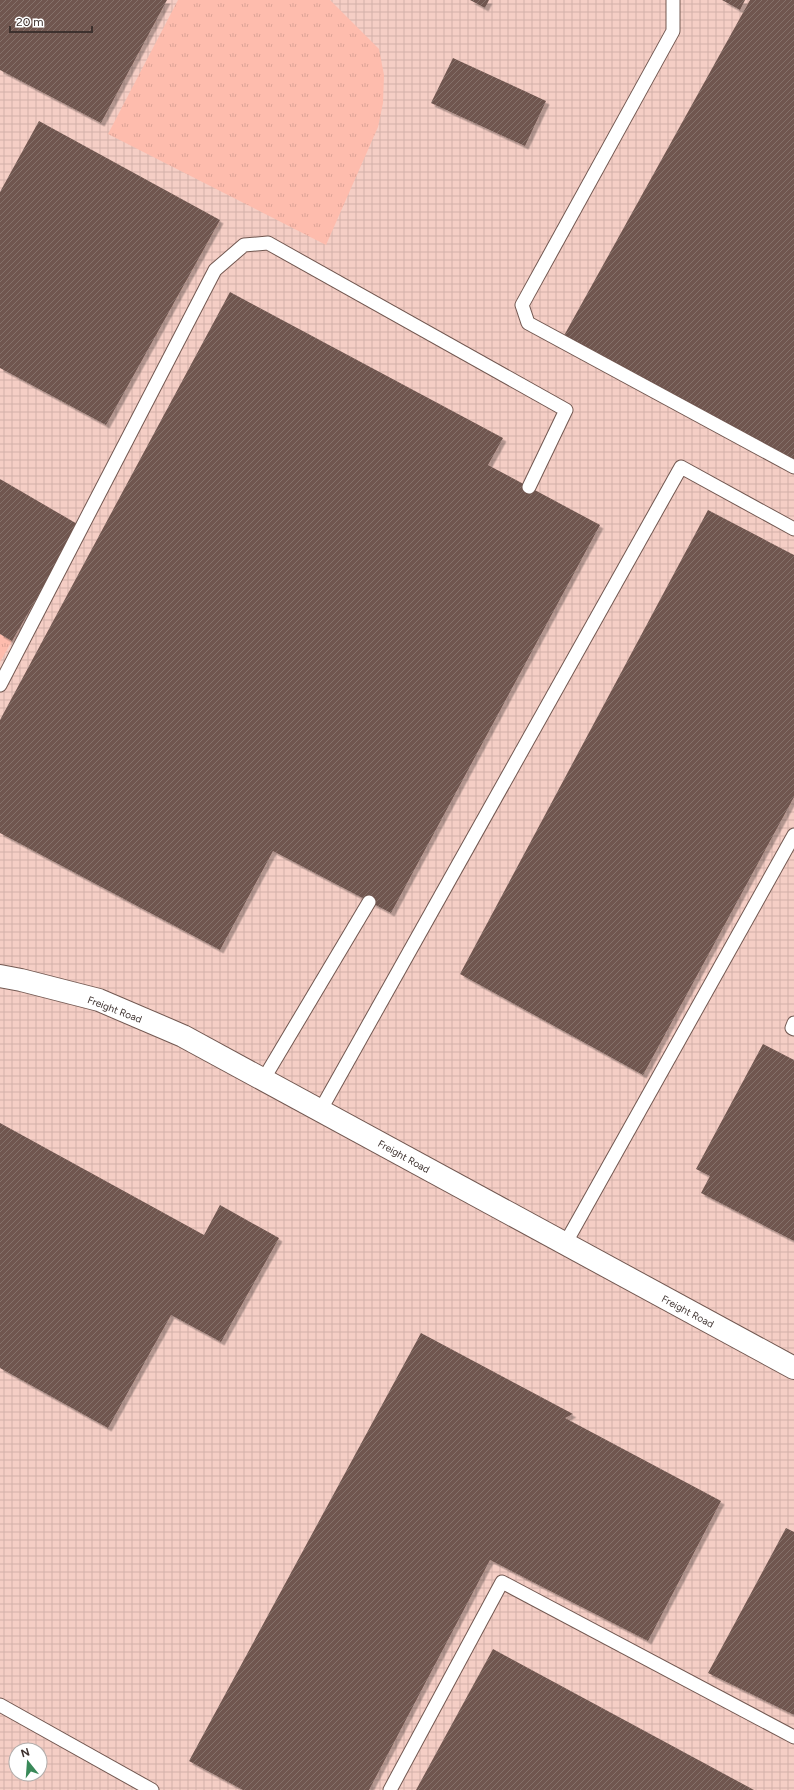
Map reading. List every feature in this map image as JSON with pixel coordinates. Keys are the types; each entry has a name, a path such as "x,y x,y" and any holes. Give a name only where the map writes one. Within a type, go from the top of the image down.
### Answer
{"street":[{"name":"Freight Road","path":"0,976 99,1000 183,1036 794,1368"}],"lane":[{"path":"673,0 673,30 522,304 528,323 794,467"},
{"path":"0,685 215,270 244,245 268,243 566,410 530,488"},
{"path":"320,1111 681,467 794,529"},
{"path":"565,1244 794,835"},
{"path":"263,1080 369,902"},
{"path":"794,1024 792,1028 794,1029"},
{"path":"390,1790 502,1582 794,1737"},
{"path":"0,1705 152,1790"}],"shaded area":[{"path":"0,0 794,0 794,1790 0,1790"}],"green space":[{"path":"178,0 330,0 379,49 384,75 383,103 378,127 326,245 108,134"},
{"path":"0,634 12,641 0,662"}],"building":[{"path":"0,0 167,0 101,123 0,70"},
{"path":"470,0 489,0 485,8"},
{"path":"722,0 745,0 740,10"},
{"path":"750,0 794,0 794,469 561,341"},
{"path":"453,58 546,101 525,146 431,103"},
{"path":"39,121 220,220 106,425 0,368 0,192"},
{"path":"230,292 503,438 488,465 600,525 391,913 273,851 220,950 0,833 0,720"},
{"path":"0,479 79,525 12,641 0,634"},
{"path":"708,510 794,555 794,797 643,1075 460,974"},
{"path":"763,1044 794,1060 794,1241 701,1193 710,1176 696,1169"},
{"path":"0,1123 204,1235 220,1205 279,1238 221,1342 171,1315 108,1428 0,1368"},
{"path":"421,1333 573,1414 565,1418 721,1501 648,1641 490,1560 369,1790 243,1790 189,1761"},
{"path":"786,1528 794,1532 794,1715 708,1673"},
{"path":"493,1649 754,1790 416,1790"}]}
